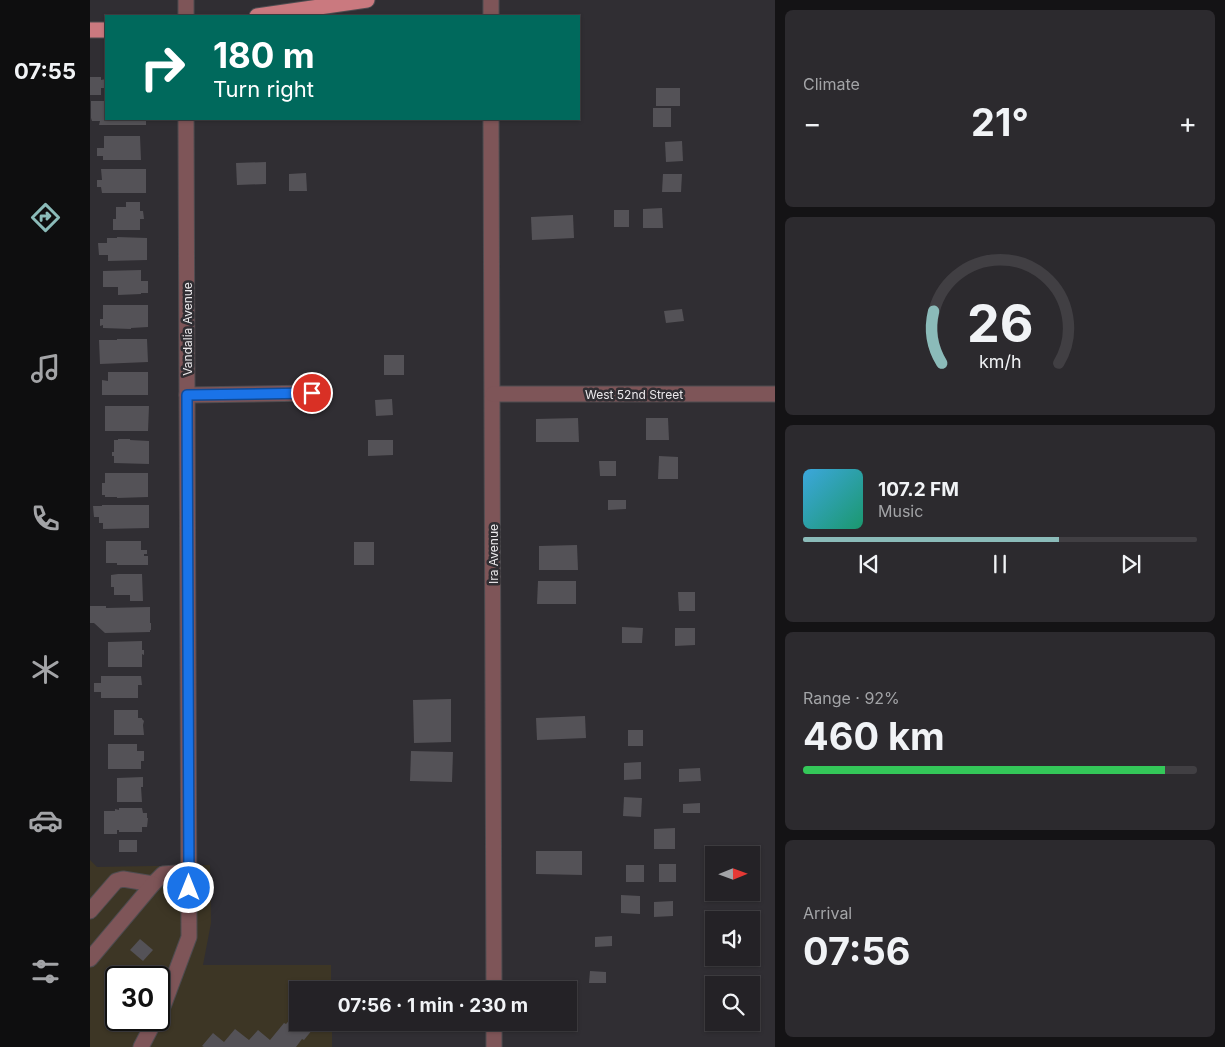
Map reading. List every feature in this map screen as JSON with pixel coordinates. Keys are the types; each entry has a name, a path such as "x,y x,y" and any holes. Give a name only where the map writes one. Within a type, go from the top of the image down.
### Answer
{"main road":[{"path":"264,15 367,0"},
{"path":"90,30 105,30"}],"street":[{"path":"186,0 186,15"},
{"path":"491,0 491,15"},
{"name":"Vandalia Avenue","path":"170,988 189,937 186,120"},
{"name":"Ira Avenue","path":"491,120 494,981"},
{"path":"187,395 312,393"},
{"name":"West 52nd Street","path":"493,394 775,394"},
{"path":"90,959 163,874 188,872"},
{"path":"90,912 116,881 123,879 153,884"},
{"path":"141,1047 149,1031"},
{"path":"494,1031 494,1047"}],"shaded area":[{"path":"90,860 97,867 210,865 211,923 203,965 331,965 331,981 289,981 289,1031 332,1031 332,1047 90,1047"}],"building":[{"path":"90,77 101,77 101,80 105,79 105,88 101,88 101,95 90,95"},
{"path":"656,88 680,88 680,106 656,106"},
{"path":"91,101 105,101 105,120 146,120 146,125 99,125 100,121 92,121"},
{"path":"653,108 671,108 671,127 653,127"},
{"path":"104,136 140,136 141,160 103,160 103,156 97,156 97,148 104,148"},
{"path":"682,141 683,161 666,162 665,142"},
{"path":"266,162 266,184 237,185 236,163"},
{"path":"101,169 146,169 146,193 102,193 101,187 97,187 97,180 102,180"},
{"path":"306,173 307,191 289,191 289,174"},
{"path":"663,174 682,174 681,192 662,192"},
{"path":"126,202 140,202 140,211 143,211 144,219 140,219 140,230 113,230 113,219 116,219 116,207 126,207"},
{"path":"662,208 663,228 643,228 643,209"},
{"path":"614,210 629,210 629,227 614,227"},
{"path":"573,215 574,238 532,240 531,217"},
{"path":"107,238 147,238 147,260 108,261 108,255 99,255 98,243 107,243"},
{"path":"141,270 141,281 148,281 148,293 118,295 118,287 103,287 103,271"},
{"path":"103,305 148,305 148,327 131,329 103,328 103,325 100,326 100,319 103,319"},
{"path":"682,309 684,321 666,323 664,311"},
{"path":"147,339 148,362 100,364 99,340"},
{"path":"384,355 404,355 404,375 384,375"},
{"path":"108,372 148,372 148,395 102,395 102,380 108,381"},
{"path":"392,399 393,415 376,416 375,400"},
{"path":"105,406 149,406 148,431 105,431"},
{"path":"578,418 579,442 536,442 536,419"},
{"path":"646,418 668,418 669,440 646,440"},
{"path":"114,440 149,441 149,464 114,463 112,452 114,452"},
{"path":"368,440 393,440 393,455 368,456"},
{"path":"659,456 678,457 678,479 658,479"},
{"path":"599,461 616,461 616,476 600,476"},
{"path":"105,473 148,473 148,497 105,497 105,495 102,495 102,483 105,483"},
{"path":"608,500 626,500 626,509 608,510"},
{"path":"149,505 149,528 103,529 103,523 99,523 99,517 94,517 93,506"},
{"path":"106,541 141,541 141,550 147,550 147,554 144,554 144,556 148,556 148,565 106,563"},
{"path":"354,542 374,542 374,565 354,565"},
{"path":"577,545 578,570 539,570 539,546"},
{"path":"142,574 143,601 130,601 130,595 114,595 114,587 111,587 111,575"},
{"path":"538,581 576,581 576,604 537,604"},
{"path":"678,592 695,592 695,611 679,611"},
{"path":"90,606 106,606 106,608 150,607 151,630 150,632 105,633 94,623 90,623"},
{"path":"622,627 643,628 642,643 622,643"},
{"path":"675,628 695,628 695,645 675,646"},
{"path":"142,641 144,655 142,654 142,667 108,667 108,642"},
{"path":"101,676 141,676 142,685 138,685 138,698 101,698 101,692 94,692 94,683 101,683"},
{"path":"451,699 451,742 414,743 413,700"},
{"path":"114,710 138,710 138,718 142,718 144,721 144,735 114,735"},
{"path":"585,716 586,738 537,740 536,718"},
{"path":"628,730 643,730 643,746 628,746"},
{"path":"108,744 137,744 137,751 144,751 144,761 141,761 141,769 108,769"},
{"path":"411,751 453,752 452,782 410,781"},
{"path":"641,762 641,779 624,780 624,763"},
{"path":"700,768 701,781 679,782 679,769"},
{"path":"143,777 143,787 141,787 142,802 117,802 117,778"},
{"path":"624,797 642,798 641,817 623,816"},
{"path":"700,803 700,813 683,813 683,804"},
{"path":"119,808 142,808 143,813 147,813 147,827 142,827 142,832 119,832 117,830 117,834 104,834 104,811 115,811 115,809 119,810"},
{"path":"675,828 675,849 654,849 654,829"},
{"path":"119,840 137,840 137,852 119,852"},
{"path":"536,851 582,851 582,875 536,874"},
{"path":"659,864 676,864 676,882 659,882"},
{"path":"626,865 644,865 644,882 626,882"},
{"path":"621,895 640,896 640,914 621,913"},
{"path":"673,901 673,916 654,917 654,902"},
{"path":"612,936 612,946 595,947 595,937"},
{"path":"140,939 153,950 143,961 130,950"},
{"path":"590,971 606,972 606,983 589,983"},
{"path":"289,1021 289,1031 311,1031 296,1047 202,1046 213,1033 224,1042 235,1029 249,1040 258,1030 270,1040 284,1023 286,1024"}],"route":[{"path":"189,888 187,395 312,393"}]}
